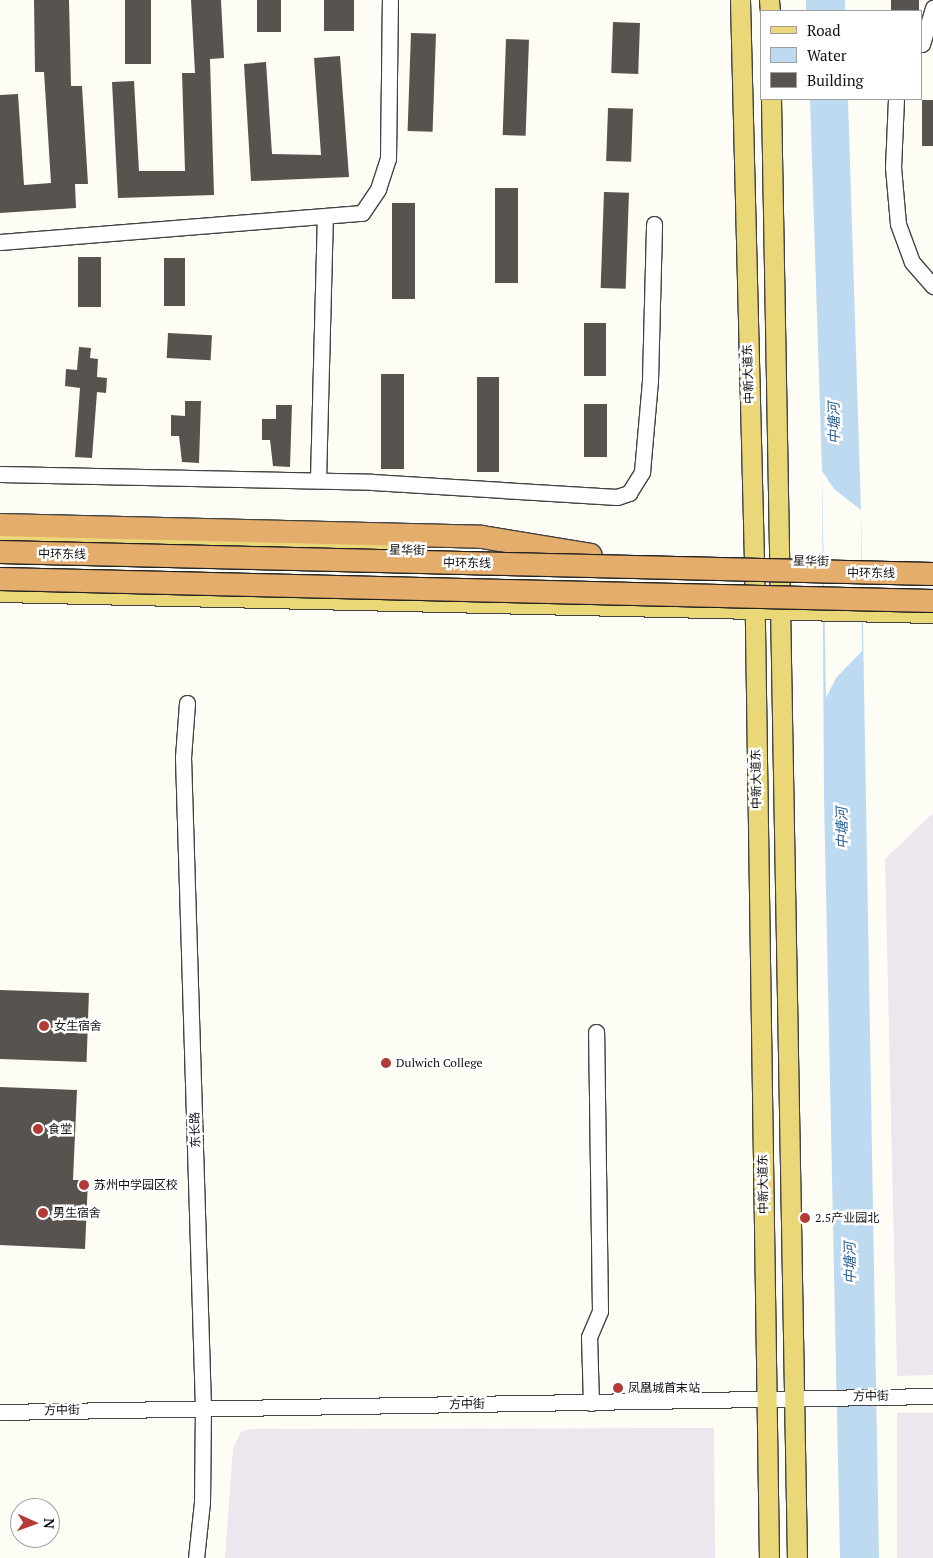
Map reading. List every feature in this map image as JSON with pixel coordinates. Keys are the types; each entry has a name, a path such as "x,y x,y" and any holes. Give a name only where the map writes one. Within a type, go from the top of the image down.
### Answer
{"highway":[{"path":"0,526 299,531 482,537 591,555"},
{"name":"中环东线","path":"0,552 933,574"},
{"path":"0,579 933,601"}],"main road":[{"name":"中新大道东","path":"740,0 754,560 769,1558"},
{"path":"772,100 783,610 797,1558"},
{"name":"星华街","path":"0,540 933,563"},
{"path":"0,592 933,613"}],"street":[{"path":"0,242 362,213 370,206 385,174 390,0"},
{"path":"923,41 933,8"},
{"path":"896,100 893,167 898,224 912,262 933,286"},
{"path":"318,480 325,217"},
{"path":"0,474 318,480 617,497 629,493 642,472 650,380 654,224"},
{"name":"东长路","path":"187,703 183,757 203,1407 202,1502 196,1558"},
{"path":"591,1403 590,1337 600,1311 596,1032"},
{"name":"方中街","path":"0,1412 203,1407 766,1401 794,1398 933,1396"}],"shaded area":[{"path":"933,813 933,1375 897,1376 885,859"},
{"path":"897,1413 933,1413 933,1558 897,1558"},
{"path":"714,1428 715,1558 225,1558 233,1448 241,1432 251,1429"}],"water":[{"path":"806,0 845,0 845,10 806,10"},
{"name":"中塘河","path":"810,100 848,100 861,510 879,1558 840,1558 824,797 822,471"}],"pier":[{"path":"822,471 834,489 861,510 862,651 836,678 826,698"}],"building":[{"path":"34,0 69,0 71,86 82,86 88,184 75,184 76,208 0,213 0,95 18,94 24,185 51,183 44,72 35,72"},
{"path":"125,0 151,0 151,64 125,64"},
{"path":"191,0 221,0 224,58 210,59 214,195 118,198 112,82 134,81 139,171 185,171 182,73 195,73"},
{"path":"257,0 281,0 281,32 257,32"},
{"path":"324,0 354,0 354,31 324,31"},
{"path":"891,0 919,0 919,10 891,10"},
{"path":"613,22 640,23 638,74 611,73"},
{"path":"411,33 436,34 433,132 408,131"},
{"path":"506,39 529,40 526,136 503,135"},
{"path":"340,56 349,177 251,181 244,64 266,62 272,154 321,155 314,58"},
{"path":"922,100 933,100 933,146 922,146"},
{"path":"608,108 633,109 631,162 606,161"},
{"path":"495,188 518,188 518,283 495,283"},
{"path":"604,192 629,193 626,289 601,288"},
{"path":"392,203 415,203 415,299 392,299"},
{"path":"78,257 101,257 101,307 78,307"},
{"path":"164,258 185,258 185,306 164,306"},
{"path":"584,323 606,323 606,376 584,376"},
{"path":"168,333 212,335 211,360 167,358"},
{"path":"79,347 91,348 90,358 98,359 97,377 107,378 106,393 97,392 92,458 75,457 80,388 65,386 66,369 77,370"},
{"path":"381,374 404,374 404,469 381,469"},
{"path":"477,377 499,377 499,472 477,472"},
{"path":"185,401 201,401 199,463 182,462 179,436 171,436 171,415 185,416"},
{"path":"584,404 607,404 607,457 584,457"},
{"path":"276,405 292,405 290,467 273,466 270,440 262,440 262,419 276,419"},
{"name":"女生宿舍","path":"0,990 89,993 87,1062 0,1059"},
{"path":"0,1087 77,1090 73,1180 88,1180 85,1249 0,1245"}],"place":[{"name":"女生宿舍","path":"44,1026"},
{"name":"Dulwich College","path":"386,1063"},
{"name":"食堂","path":"38,1129"},
{"name":"苏州中学园区校","path":"84,1185"},
{"name":"男生宿舍","path":"43,1213"},
{"name":"2.5产业园北","path":"805,1218"},
{"name":"凤凰城首末站","path":"618,1388"}]}
